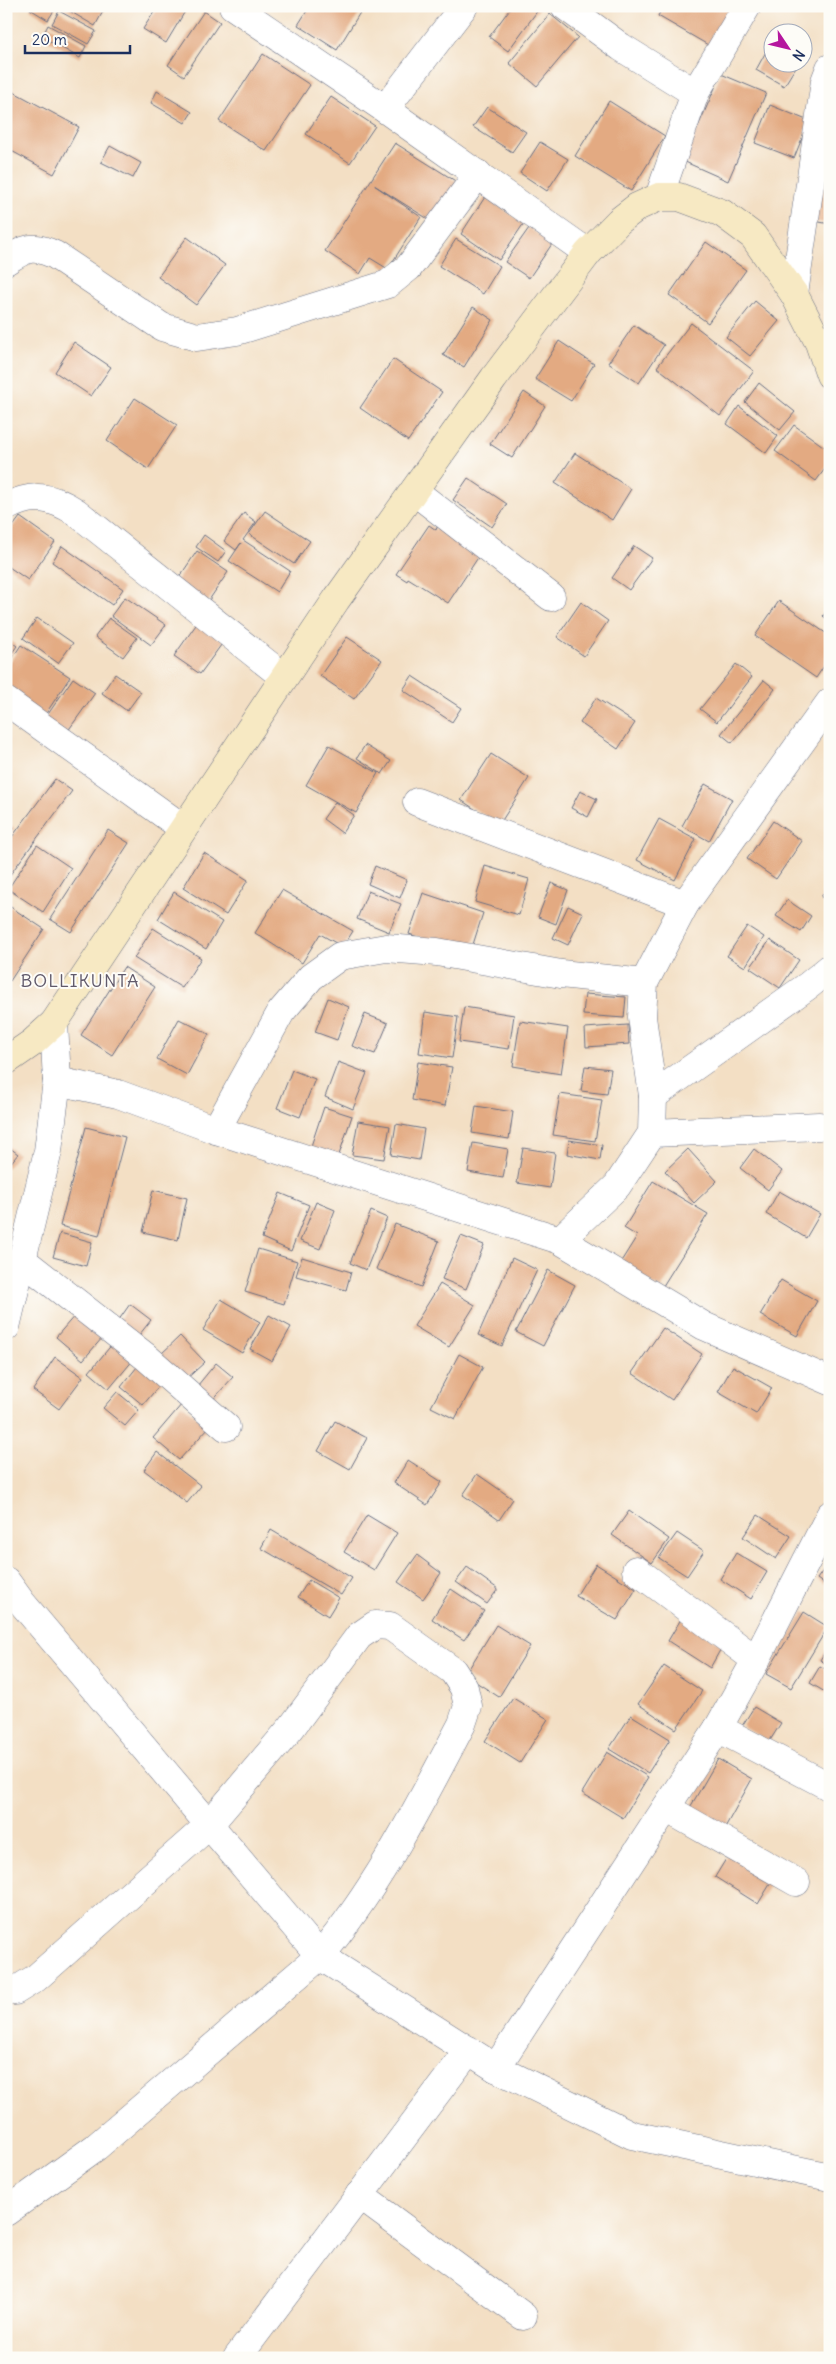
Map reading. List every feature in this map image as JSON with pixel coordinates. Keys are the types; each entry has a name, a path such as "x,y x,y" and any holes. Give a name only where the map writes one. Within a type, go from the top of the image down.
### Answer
{"street":[{"path":"233,6 385,109 588,254"},
{"path":"385,109 464,6"},
{"path":"565,6 621,47 695,93"},
{"path":"659,197 695,93 747,6"},
{"path":"794,294 825,81 830,68"},
{"path":"6,261 24,249 41,248 55,255 162,327 197,337 238,330 388,284 409,267 478,174"},
{"path":"6,1061 32,1043 54,1023 336,600 494,378 588,254 618,220 636,207 659,197 679,197 722,213 753,236 794,294 819,343 830,375"},
{"path":"414,491 551,597"},
{"path":"6,507 19,500 42,498 58,500 284,678"},
{"path":"6,701 183,828"},
{"path":"560,1240 617,1186 652,1134 653,1096 642,1017 644,984 685,904 830,702"},
{"path":"417,802 685,904"},
{"path":"216,1130 281,1012 311,977 340,956 386,948 437,952 561,974 644,984"},
{"path":"653,1096 830,968"},
{"path":"6,1328 48,1150 57,1081 54,1023"},
{"path":"57,1081 118,1094 216,1130 560,1240 704,1326 830,1381"},
{"path":"652,1134 819,1126"},
{"path":"21,1259 146,1357 226,1427"},
{"path":"496,2068 718,1728 756,1660 830,1515"},
{"path":"636,1570 756,1660"},
{"path":"6,1581 22,1603 208,1826 320,1956 496,2068 632,2135 830,2178"},
{"path":"6,1990 15,1991 36,1978 208,1826 291,1728 359,1636 375,1625 390,1626 453,1672 464,1688 468,1706 462,1724 386,1864 356,1912 320,1956 96,2147 6,2212"},
{"path":"718,1728 830,1787"},
{"path":"666,1808 796,1882"},
{"path":"237,2358 469,2050"},
{"path":"359,2195 523,2316"}],"building":[{"path":"32,6 57,6 48,20 30,9"},
{"path":"61,6 106,6 95,26"},
{"path":"158,6 184,6 187,8 166,43 143,29"},
{"path":"310,6 364,6 337,50 298,25"},
{"path":"512,6 541,6 508,51 489,37"},
{"path":"663,6 739,6 715,49 658,16"},
{"path":"59,11 96,31 88,44 52,24"},
{"path":"204,11 220,22 184,76 168,65"},
{"path":"550,14 578,37 537,86 509,63"},
{"path":"48,25 86,46 80,58 42,37"},
{"path":"263,54 310,85 266,151 219,121"},
{"path":"764,55 764,72 793,72 784,86 756,70"},
{"path":"721,74 766,93 728,181 683,161"},
{"path":"12,91 79,127 54,174 6,148 6,101"},
{"path":"157,91 192,112 185,123 151,103"},
{"path":"331,97 375,126 350,163 306,134"},
{"path":"609,101 665,136 631,191 575,156"},
{"path":"770,105 809,121 794,158 755,143"},
{"path":"487,107 526,132 512,152 473,127"},
{"path":"540,142 568,159 547,191 520,173"},
{"path":"395,143 457,182 433,222 374,185 421,217 388,269 370,258 360,274 325,251"},
{"path":"110,146 141,163 133,178 101,162"},
{"path":"828,160 830,160 830,224 814,221"},
{"path":"485,197 524,223 499,260 461,234"},
{"path":"529,228 552,244 529,278 505,262"},
{"path":"187,237 225,265 196,305 158,277"},
{"path":"456,239 500,266 483,294 439,266"},
{"path":"706,242 746,270 708,323 669,295"},
{"path":"755,301 779,321 750,356 726,337"},
{"path":"473,307 493,320 464,367 443,355"},
{"path":"691,323 754,371 720,416 657,367"},
{"path":"634,325 664,345 639,383 608,363"},
{"path":"559,341 594,364 571,401 535,379"},
{"path":"74,342 111,367 91,396 55,372"},
{"path":"393,359 442,392 408,441 360,408"},
{"path":"759,383 795,412 780,430 745,402"},
{"path":"524,392 545,406 512,458 490,444"},
{"path":"135,398 177,425 148,469 107,441"},
{"path":"739,406 778,436 766,453 727,424"},
{"path":"794,425 830,451 830,462 816,481 775,451"},
{"path":"575,453 631,489 612,520 555,483"},
{"path":"468,478 507,504 492,527 453,500"},
{"path":"265,511 310,541 294,564 249,534"},
{"path":"244,513 256,522 243,540 290,571 277,592 229,561 241,543 236,550 224,541"},
{"path":"20,517 55,542 28,580 6,565 6,536"},
{"path":"429,525 436,530 438,525 481,553 448,603 408,578 407,581 396,574"},
{"path":"204,535 226,551 218,562 196,547"},
{"path":"62,546 123,589 112,605 52,562"},
{"path":"634,546 652,558 629,590 612,578"},
{"path":"197,551 228,572 205,606 174,585"},
{"path":"125,597 166,625 151,645 111,616"},
{"path":"779,601 830,636 830,657 816,678 755,636"},
{"path":"581,602 608,621 584,656 557,637"},
{"path":"830,606 830,621 823,616"},
{"path":"37,618 73,643 58,663 23,638"},
{"path":"109,618 137,638 123,657 95,637"},
{"path":"198,622 224,641 200,674 174,656"},
{"path":"347,637 382,660 354,699 320,676"},
{"path":"6,638 17,646 6,661"},
{"path":"21,645 70,677 43,718 6,694 6,668"},
{"path":"736,664 752,677 717,722 700,709"},
{"path":"115,674 141,692 127,711 102,693"},
{"path":"412,676 461,708 452,722 403,690"},
{"path":"73,678 95,693 65,735 44,720"},
{"path":"764,680 775,689 732,743 721,734"},
{"path":"596,698 635,723 618,749 580,723"},
{"path":"329,745 378,773 356,813 306,785"},
{"path":"365,745 391,761 382,774 357,758"},
{"path":"491,754 529,778 499,825 461,800"},
{"path":"55,779 72,791 6,880 6,845"},
{"path":"705,784 732,799 709,841 682,826"},
{"path":"580,791 597,799 588,817 571,808"},
{"path":"335,802 354,815 342,833 323,819"},
{"path":"659,819 696,839 675,880 637,860"},
{"path":"773,821 802,841 776,879 747,859"},
{"path":"6,822 14,828 6,838"},
{"path":"108,830 129,843 71,932 50,919"},
{"path":"37,845 71,868 43,912 8,889"},
{"path":"204,853 248,880 226,915 183,888"},
{"path":"375,866 407,880 400,898 368,884"},
{"path":"485,866 529,879 519,915 475,902"},
{"path":"551,883 568,890 556,924 538,917"},
{"path":"830,884 830,903 821,897"},
{"path":"282,890 353,931 343,947 320,934 302,963 255,933"},
{"path":"368,891 401,904 389,932 357,919"},
{"path":"174,892 222,922 206,949 158,919"},
{"path":"423,893 483,913 470,954 409,934"},
{"path":"787,900 811,916 801,932 776,916"},
{"path":"6,904 44,929 10,981 6,978"},
{"path":"568,906 583,913 568,945 553,938"},
{"path":"747,926 764,937 745,967 727,956"},
{"path":"153,928 201,958 182,988 134,958"},
{"path":"770,940 799,960 780,988 750,968"},
{"path":"124,967 155,987 112,1055 81,1035"},
{"path":"585,994 626,997 624,1018 583,1015"},
{"path":"328,998 349,1007 337,1040 315,1032"},
{"path":"464,1007 514,1015 509,1049 459,1042"},
{"path":"425,1012 458,1017 452,1058 419,1053"},
{"path":"365,1014 388,1023 375,1054 352,1046"},
{"path":"179,1019 209,1034 187,1075 157,1059"},
{"path":"520,1021 568,1028 561,1074 513,1066"},
{"path":"628,1025 629,1044 586,1047 585,1028"},
{"path":"338,1062 367,1073 353,1109 325,1097"},
{"path":"418,1062 452,1067 445,1106 412,1100"},
{"path":"585,1066 611,1069 607,1094 581,1091"},
{"path":"292,1070 315,1079 300,1117 277,1108"},
{"path":"560,1094 602,1100 595,1141 553,1135"},
{"path":"476,1106 513,1112 509,1139 472,1133"},
{"path":"324,1107 352,1116 338,1158 310,1149"},
{"path":"358,1121 390,1126 384,1159 352,1155"},
{"path":"396,1124 424,1129 419,1160 391,1155"},
{"path":"86,1127 125,1137 99,1236 60,1226"},
{"path":"569,1140 602,1145 600,1160 567,1154"},
{"path":"473,1143 508,1149 503,1178 468,1172"},
{"path":"6,1145 18,1154 6,1169"},
{"path":"523,1148 555,1153 550,1188 517,1183"},
{"path":"688,1149 717,1181 694,1203 665,1171"},
{"path":"754,1149 782,1171 768,1190 740,1168"},
{"path":"653,1181 708,1214 661,1289 620,1263 637,1236 624,1228"},
{"path":"153,1190 187,1198 178,1240 143,1232"},
{"path":"779,1191 820,1214 806,1238 766,1214"},
{"path":"280,1193 309,1205 291,1251 262,1238"},
{"path":"316,1202 335,1210 320,1249 300,1241"},
{"path":"371,1211 387,1218 366,1270 350,1263"},
{"path":"395,1224 439,1241 421,1287 376,1269"},
{"path":"60,1233 92,1242 86,1266 53,1257"},
{"path":"461,1236 484,1245 466,1289 442,1279"},
{"path":"258,1249 297,1261 284,1304 245,1292"},
{"path":"302,1257 351,1272 346,1290 296,1276"},
{"path":"512,1258 537,1270 502,1346 478,1335"},
{"path":"548,1270 575,1285 543,1346 516,1332"},
{"path":"781,1280 817,1301 797,1336 760,1315"},
{"path":"440,1284 475,1305 449,1347 414,1326"},
{"path":"221,1299 260,1322 242,1353 203,1330"},
{"path":"130,1304 151,1320 136,1339 116,1324"},
{"path":"76,1314 103,1337 83,1360 56,1337"},
{"path":"269,1315 291,1327 272,1361 250,1349"},
{"path":"663,1328 702,1354 672,1400 632,1373"},
{"path":"180,1336 205,1362 184,1381 160,1355"},
{"path":"114,1342 134,1359 109,1389 89,1372"},
{"path":"459,1354 483,1367 455,1419 431,1407"},
{"path":"55,1357 83,1377 59,1409 33,1390"},
{"path":"141,1362 163,1381 143,1405 121,1387"},
{"path":"216,1363 233,1377 209,1404 193,1391"},
{"path":"733,1366 772,1388 756,1414 718,1392"},
{"path":"117,1392 139,1410 125,1426 103,1408"},
{"path":"182,1404 209,1427 179,1460 153,1438"},
{"path":"335,1421 367,1438 350,1469 318,1451"},
{"path":"157,1452 201,1486 187,1503 144,1470"},
{"path":"408,1460 442,1482 427,1505 394,1483"},
{"path":"477,1474 513,1499 499,1520 463,1495"},
{"path":"629,1511 669,1539 652,1563 612,1535"},
{"path":"367,1515 397,1533 374,1570 344,1552"},
{"path":"758,1515 791,1536 776,1559 743,1537"},
{"path":"271,1530 352,1578 341,1595 261,1548"},
{"path":"677,1533 704,1551 687,1576 659,1558"},
{"path":"736,1553 767,1572 751,1599 720,1579"},
{"path":"417,1555 441,1573 423,1599 398,1582"},
{"path":"830,1561 830,1588 817,1579"},
{"path":"596,1564 636,1589 617,1620 576,1596"},
{"path":"467,1567 498,1589 487,1604 456,1582"},
{"path":"309,1580 339,1598 328,1616 298,1597"},
{"path":"451,1589 484,1611 464,1640 432,1619"},
{"path":"804,1612 828,1627 791,1688 766,1674"},
{"path":"681,1619 723,1645 710,1668 668,1641"},
{"path":"496,1625 530,1646 499,1697 465,1675"},
{"path":"830,1644 830,1666 820,1660"},
{"path":"664,1666 702,1691 676,1729 638,1704"},
{"path":"820,1666 830,1672 830,1695 810,1683"},
{"path":"513,1698 548,1719 520,1763 485,1741"},
{"path":"754,1707 781,1723 769,1742 742,1726"},
{"path":"631,1715 670,1739 648,1773 609,1749"},
{"path":"607,1752 648,1777 623,1818 582,1793"},
{"path":"718,1759 752,1779 723,1831 688,1811"},
{"path":"729,1854 772,1881 758,1904 715,1877"}],"district":[{"name":"BOLLIKUNTA","path":"80,980"}]}
